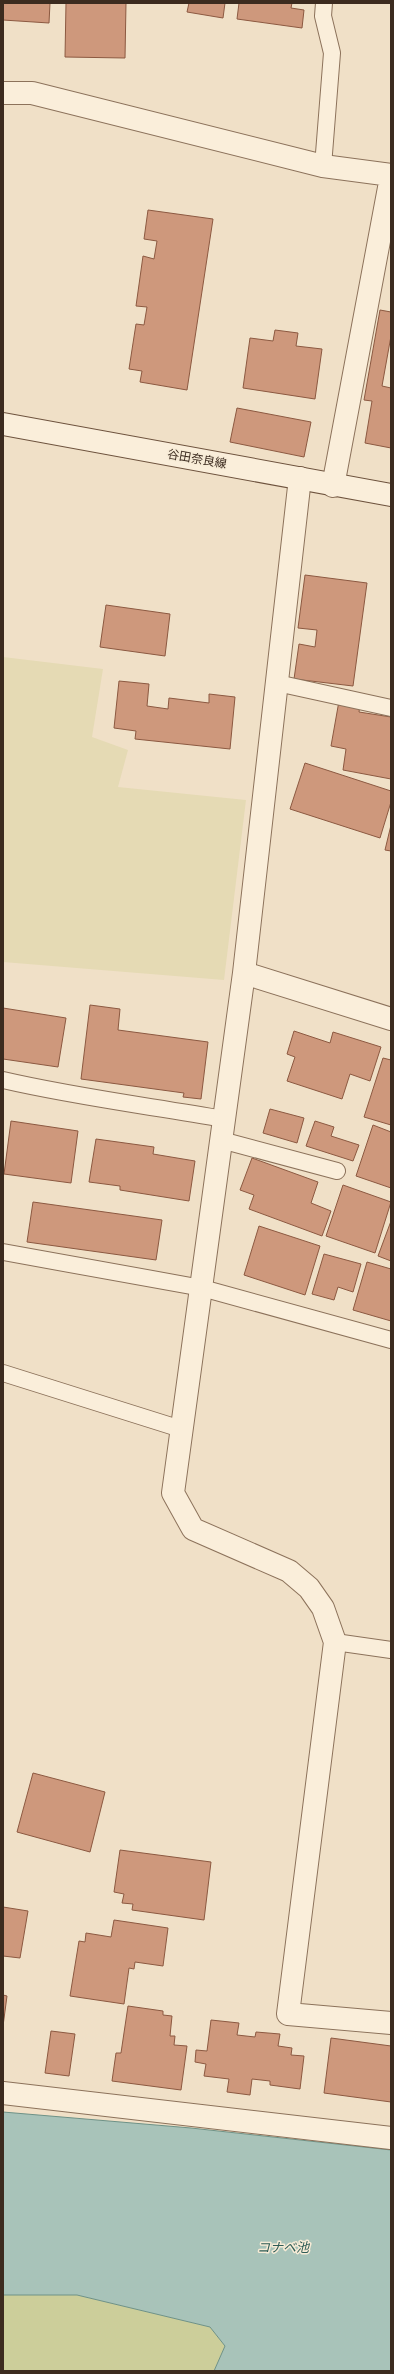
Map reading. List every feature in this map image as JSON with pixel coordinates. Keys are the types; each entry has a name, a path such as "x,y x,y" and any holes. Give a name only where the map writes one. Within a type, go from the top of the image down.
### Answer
{"street":[{"path":"3,93 32,93 323,166 391,176 333,486"},
{"name":"谷田奈良線","path":"3,424 300,478 333,486 391,495"},
{"path":"300,478 244,973 173,1492 193,1529 289,1572 309,1588 324,1608 335,1642 288,2014 391,2023"},
{"path":"244,973 391,1019"},
{"path":"3,2093 391,2138"}],"lane":[{"path":"323,166 332,53 323,16 324,3"},
{"path":"277,683 391,708"},
{"path":"3,1080 67,1095 142,1104 222,1130 337,1171"},
{"path":"3,1252 202,1288 391,1340"},
{"path":"3,1373 181,1429"},
{"path":"335,1642 391,1650"}],"shaded area":[{"path":"3,657 103,669 92,737 128,750 118,787 246,800 224,980 3,962"}],"green space":[{"path":"3,2295 77,2295 210,2327 225,2346 214,2371 3,2371"}],"water":[{"name":"コナベ池","path":"3,2112 191,2128 391,2150 391,2371 214,2371 225,2346 210,2327 77,2295 3,2295"}],"building":[{"path":"3,3 50,3 49,23 3,20"},
{"path":"66,3 126,3 125,58 65,57"},
{"path":"189,3 225,3 223,18 187,12"},
{"path":"239,3 292,3 291,8 304,10 302,28 237,19"},
{"path":"148,210 213,219 187,390 140,382 142,371 129,369 136,324 144,325 147,307 136,306 143,256 154,259 157,241 144,239"},
{"path":"380,310 391,312 391,336 382,386 391,388 391,448 365,443 372,401 364,400"},
{"path":"275,330 298,333 296,346 322,349 315,399 243,388 250,338 273,341"},
{"path":"237,408 311,422 304,457 230,442"},
{"path":"305,575 367,583 353,686 294,679 299,644 315,647 317,630 298,628"},
{"path":"106,605 170,614 165,656 100,647"},
{"path":"119,681 149,684 147,706 168,709 169,698 209,703 209,694 235,697 230,749 135,739 136,731 114,728"},
{"path":"339,701 360,705 359,712 391,717 391,779 343,770 346,749 331,746"},
{"path":"305,763 391,791 391,802 380,838 290,809"},
{"path":"391,825 391,851 385,850"},
{"path":"90,1005 120,1009 118,1030 208,1042 201,1099 183,1097 184,1093 81,1079"},
{"path":"3,1008 66,1018 58,1067 3,1059"},
{"path":"294,1031 330,1043 333,1032 381,1047 370,1081 350,1074 342,1099 287,1081 295,1057 287,1054"},
{"path":"383,1058 391,1060 391,1125 364,1117"},
{"path":"270,1109 304,1118 297,1143 263,1133"},
{"path":"11,1121 78,1131 71,1183 4,1174"},
{"path":"315,1121 334,1127 331,1136 359,1145 353,1161 306,1146"},
{"path":"373,1125 391,1132 391,1188 356,1176"},
{"path":"96,1139 154,1147 153,1154 195,1161 189,1201 120,1190 120,1186 89,1182"},
{"path":"252,1158 318,1182 311,1203 331,1211 322,1236 249,1209 254,1195 240,1190"},
{"path":"343,1185 391,1202 375,1253 326,1236"},
{"path":"33,1202 162,1220 156,1260 27,1242"},
{"path":"391,1221 391,1261 378,1256"},
{"path":"259,1226 320,1246 305,1295 244,1275"},
{"path":"324,1254 361,1264 353,1292 338,1287 334,1300 312,1294"},
{"path":"367,1262 391,1269 391,1321 353,1310"},
{"path":"33,1773 105,1792 90,1852 17,1832"},
{"path":"120,1850 211,1862 204,1920 132,1910 133,1904 122,1903 124,1894 114,1892"},
{"path":"3,1907 28,1911 20,1958 3,1956"},
{"path":"114,1920 168,1928 163,1966 135,1962 134,1969 129,1968 124,2004 70,1996 79,1941 85,1942 86,1933 111,1937"},
{"path":"3,1995 7,1996 3,2026"},
{"path":"128,2006 163,2011 163,2015 172,2016 170,2036 175,2036 174,2045 187,2046 181,2090 112,2081 116,2053 121,2053"},
{"path":"211,2020 239,2023 237,2035 255,2037 256,2032 280,2034 278,2046 292,2048 291,2055 304,2056 300,2089 270,2085 270,2081 252,2079 250,2095 227,2092 229,2079 204,2076 206,2064 195,2062 196,2050 207,2051"},
{"path":"51,2031 75,2034 69,2076 45,2073"},
{"path":"331,2038 391,2046 391,2102 324,2093"}]}
